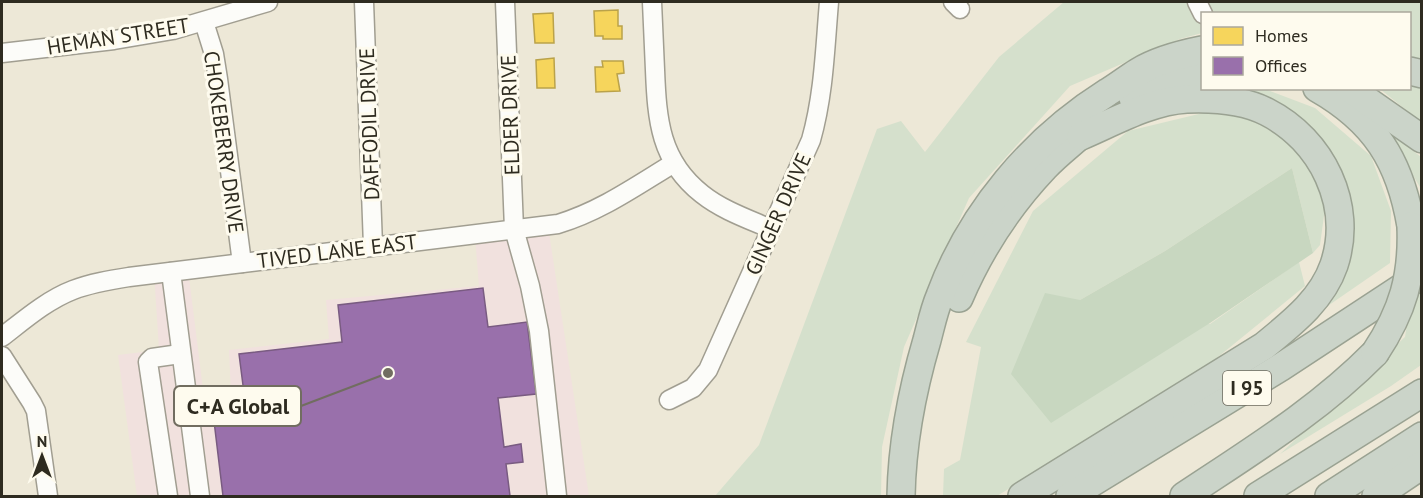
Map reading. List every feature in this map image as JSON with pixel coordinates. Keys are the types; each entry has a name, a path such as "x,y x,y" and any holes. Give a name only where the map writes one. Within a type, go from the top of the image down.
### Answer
{"highway":[{"path":"900,496 910,406 919,367 939,297 971,230 995,195 1024,161 1056,130 1089,104 1139,71 1169,59 1201,51"},
{"path":"1125,82 1201,59"},
{"path":"916,496 919,450 929,390 945,335 968,276 1014,201 1046,166 1096,121 1147,91 1201,74"},
{"path":"1184,496 1308,412 1355,373 1375,353 1390,331 1402,304 1412,252 1407,199 1398,174 1385,149 1366,125 1343,105 1320,90"},
{"path":"1352,90 1422,139"},
{"path":"1022,496 1264,346 1291,324 1323,288 1334,264 1340,237 1339,211 1334,187 1323,162 1308,143 1289,125 1266,111 1240,103 1212,99 1185,99 1153,106 1080,136"},
{"name":"I 95","path":"1070,496 1281,367 1422,274"},
{"path":"1258,496 1422,393"},
{"path":"1329,496 1422,436"},
{"path":"1376,496 1422,465"}],"street":[{"name":"HEMAN STREET","path":"2,53 144,36 204,22 268,2"},
{"name":"DAFFODIL DRIVE","path":"364,2 373,246"},
{"name":"ELDER DRIVE","path":"505,2 514,229 530,286 539,331 557,496"},
{"path":"652,2 658,122 674,163 687,181 703,195 771,230"},
{"name":"GINGER DRIVE","path":"669,400 693,388 708,370 811,140 819,111 829,2"},
{"name":"CHOKEBERRY DRIVE","path":"204,22 218,79 242,263"},
{"name":"TIVED LANE EAST","path":"2,338 47,304 72,290 98,283 558,224 582,217 604,206 674,163"},
{"path":"171,272 200,496"},
{"path":"168,496 148,362 152,358 180,354"},
{"path":"2,356 36,411 48,496"}],"shaded area":[{"path":"548,226 589,496 137,496 118,355 159,350 154,272 188,269 204,397 231,393 229,350 329,339 326,300 479,286 475,237"}],"green space":[{"path":"1064,2 1421,2 1421,59 1411,56 1411,12 1201,12 1201,33 1180,39 1070,86 969,198 904,347 882,447 881,496 715,496 759,445 877,129 901,121 925,152 999,57"},
{"path":"1411,85 1421,87 1421,122 1381,90 1411,90"},
{"path":"1224,90 1268,90 1315,108 1371,156 1391,211 1390,263 1319,312 1340,279 1354,226 1340,168 1294,118"},
{"path":"1228,107 1302,148 1326,201 1320,245 1313,253 1292,168 1165,251 1080,300 1210,324 1299,262 1305,286 1202,370 997,496 943,496 944,469 960,460 981,347 966,342 1033,211 1128,131"},
{"path":"1385,129 1421,157 1421,204 1420,187"},
{"path":"1292,168 1313,253 1210,323 1051,423 1011,374 1045,293 1080,300 1165,251"},
{"path":"1421,293 1421,365 1280,454 1405,337 1411,299"}],"building: Homes":[{"path":"618,10 618,26 622,26 622,39 603,39 603,36 595,36 594,11"},
{"path":"553,13 554,43 535,43 533,14"},
{"path":"554,58 555,88 537,88 536,60"},
{"path":"602,61 623,61 624,73 617,74 620,91 596,92 595,67 603,67"}],"building: Offices":[{"path":"483,288 488,327 527,322 536,394 498,398 504,447 521,444 523,462 506,464 510,496 223,496 211,396 244,393 239,354 342,342 338,305"}],"place":[{"name":"C+A Global","path":"388,373"}]}
